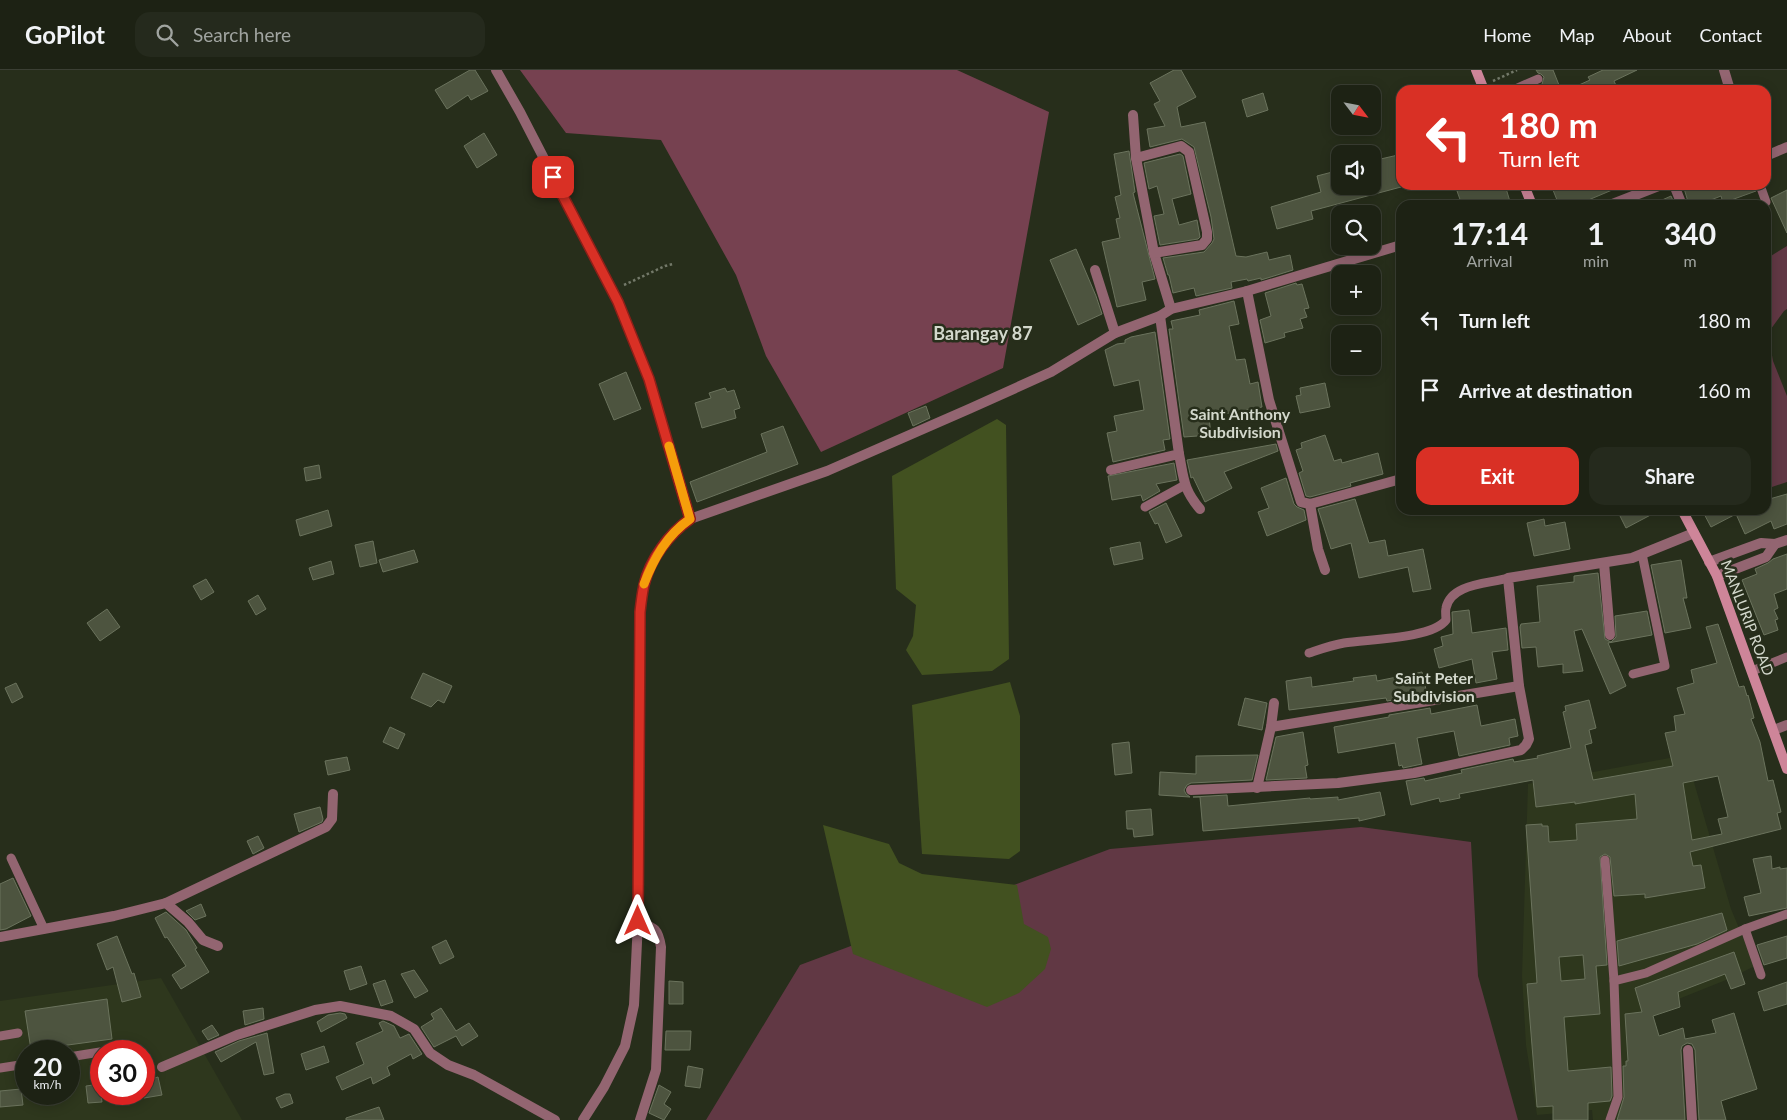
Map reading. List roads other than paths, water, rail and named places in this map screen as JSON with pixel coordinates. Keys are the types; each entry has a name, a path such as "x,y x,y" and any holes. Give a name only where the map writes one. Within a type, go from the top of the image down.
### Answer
{"main road":[{"path":"1476,70 1482,85"},
{"name":"MANLURIP ROAD","path":"1685,515 1717,576 1787,769"}],"street":[{"path":"496,70 612,291 649,379 690,519"},
{"path":"1724,70 1728,85"},
{"path":"1133,116 1136,158 1154,253 1171,309"},
{"path":"1136,158 1181,146 1189,152 1206,232 1207,239 1202,245 1154,253"},
{"path":"1771,154 1787,147"},
{"path":"1623,200 1648,190"},
{"path":"583,1120 604,1087 625,1046 634,1004 638,921 640,612 644,584 653,563 678,528 690,519 827,471 969,409 1051,372 1115,333 1160,316 1171,309 1247,291 1396,246"},
{"path":"1094,270 1115,333"},
{"path":"1247,291 1269,400 1301,502 1310,504 1396,480"},
{"path":"1160,316 1185,485 1189,496 1200,510"},
{"path":"1111,470 1179,454"},
{"path":"1310,504 1318,549 1325,570"},
{"path":"1191,790 1338,783 1414,773 1521,750 1529,739 1520,686 1508,578 1632,558 1694,533"},
{"path":"1709,562 1761,543 1775,544 1787,540"},
{"path":"1717,576 1766,557 1775,544"},
{"path":"1604,563 1610,635"},
{"path":"1271,727 1520,686"},
{"path":"1257,788 1271,727 1274,703"},
{"path":"1774,730 1787,725"},
{"path":"0,937 114,916 166,903 326,827 332,819 333,794"},
{"path":"166,903 188,922 203,940 218,946"},
{"path":"638,921 650,926 659,934 661,947 656,1070 640,1120"},
{"path":"162,1066 237,1035 315,1010 340,1006 391,1016 414,1029 430,1054 448,1065 474,1075 555,1120"},
{"path":"1688,1050 1692,1120"}],"lane":[{"path":"1524,85 1538,79"},
{"path":"1146,507 1185,485"},
{"path":"1633,674 1665,666 1642,554"},
{"path":"1310,653 1341,643 1392,639 1437,628 1446,620 1446,608 1453,595 1462,590 1508,578"},
{"path":"1752,670 1787,657"},
{"path":"11,858 44,929"},
{"path":"1606,860 1614,981 1618,1097 1610,1120"},
{"path":"1614,981 1646,972 1745,929 1787,914"},
{"path":"1745,929 1761,975"},
{"path":"0,1036 18,1033"},
{"path":"0,1068 15,1066"}],"district":[{"name":"Barangay 87","path":"983,334"},
{"name":"Saint Anthony Subdivision","path":"1240,423"},
{"name":"Saint Peter Subdivision","path":"1434,687"}]}
